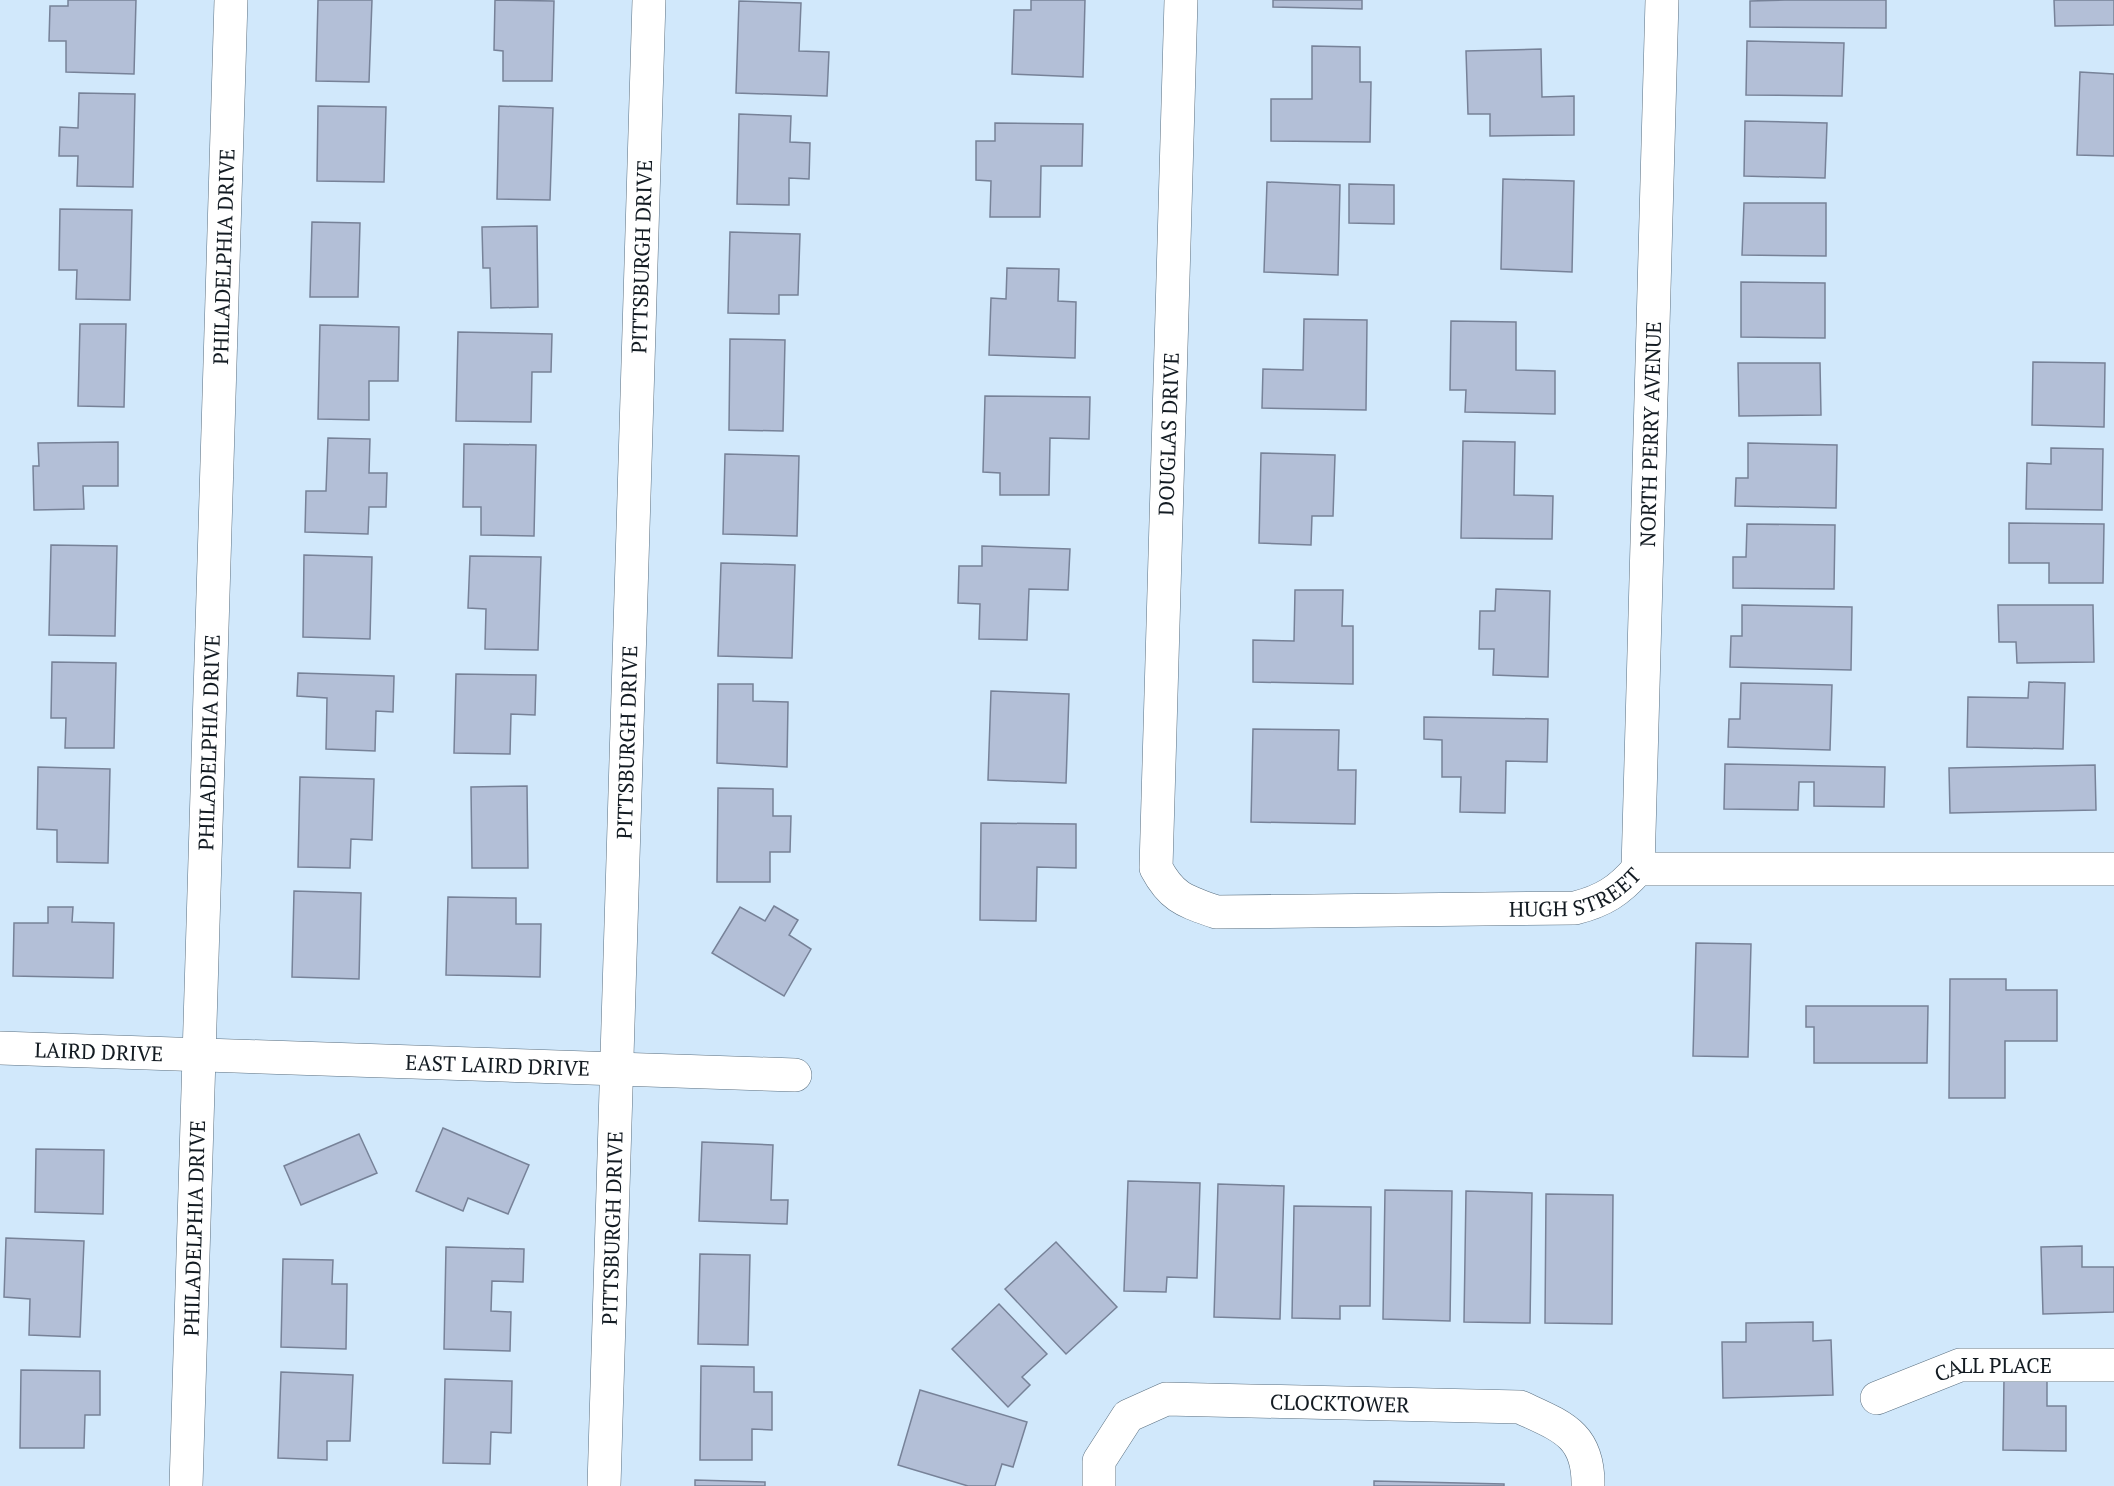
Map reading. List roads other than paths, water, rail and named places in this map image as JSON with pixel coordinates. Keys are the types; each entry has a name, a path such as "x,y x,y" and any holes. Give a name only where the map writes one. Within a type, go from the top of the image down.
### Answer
{"street":[{"name":"PHILADELPHIA DRIVE","path":"186,1486 231,0"},
{"name":"PITTSBURGH DRIVE","path":"604,1486 649,0"},
{"name":"DOUGLAS DRIVE","path":"1156,868 1181,0"},
{"name":"NORTH PERRY AVENUE","path":"1638,869 1662,0"},
{"name":"HUGH STREET","path":"1156,868 1167,889 1190,903 1216,912 1575,908 1602,901 1623,887 1638,869 2114,869"},
{"name":"LAIRD DRIVE","path":"0,1048 199,1054"},
{"name":"EAST LAIRD DRIVE","path":"199,1054 795,1074"},
{"name":"CALL PLACE","path":"1876,1398 1960,1365 2114,1365"},
{"name":"CLOCKTOWER","path":"1099,1486 1099,1461 1128,1416 1166,1399 1520,1407 1570,1431 1588,1467 1588,1486"}]}
